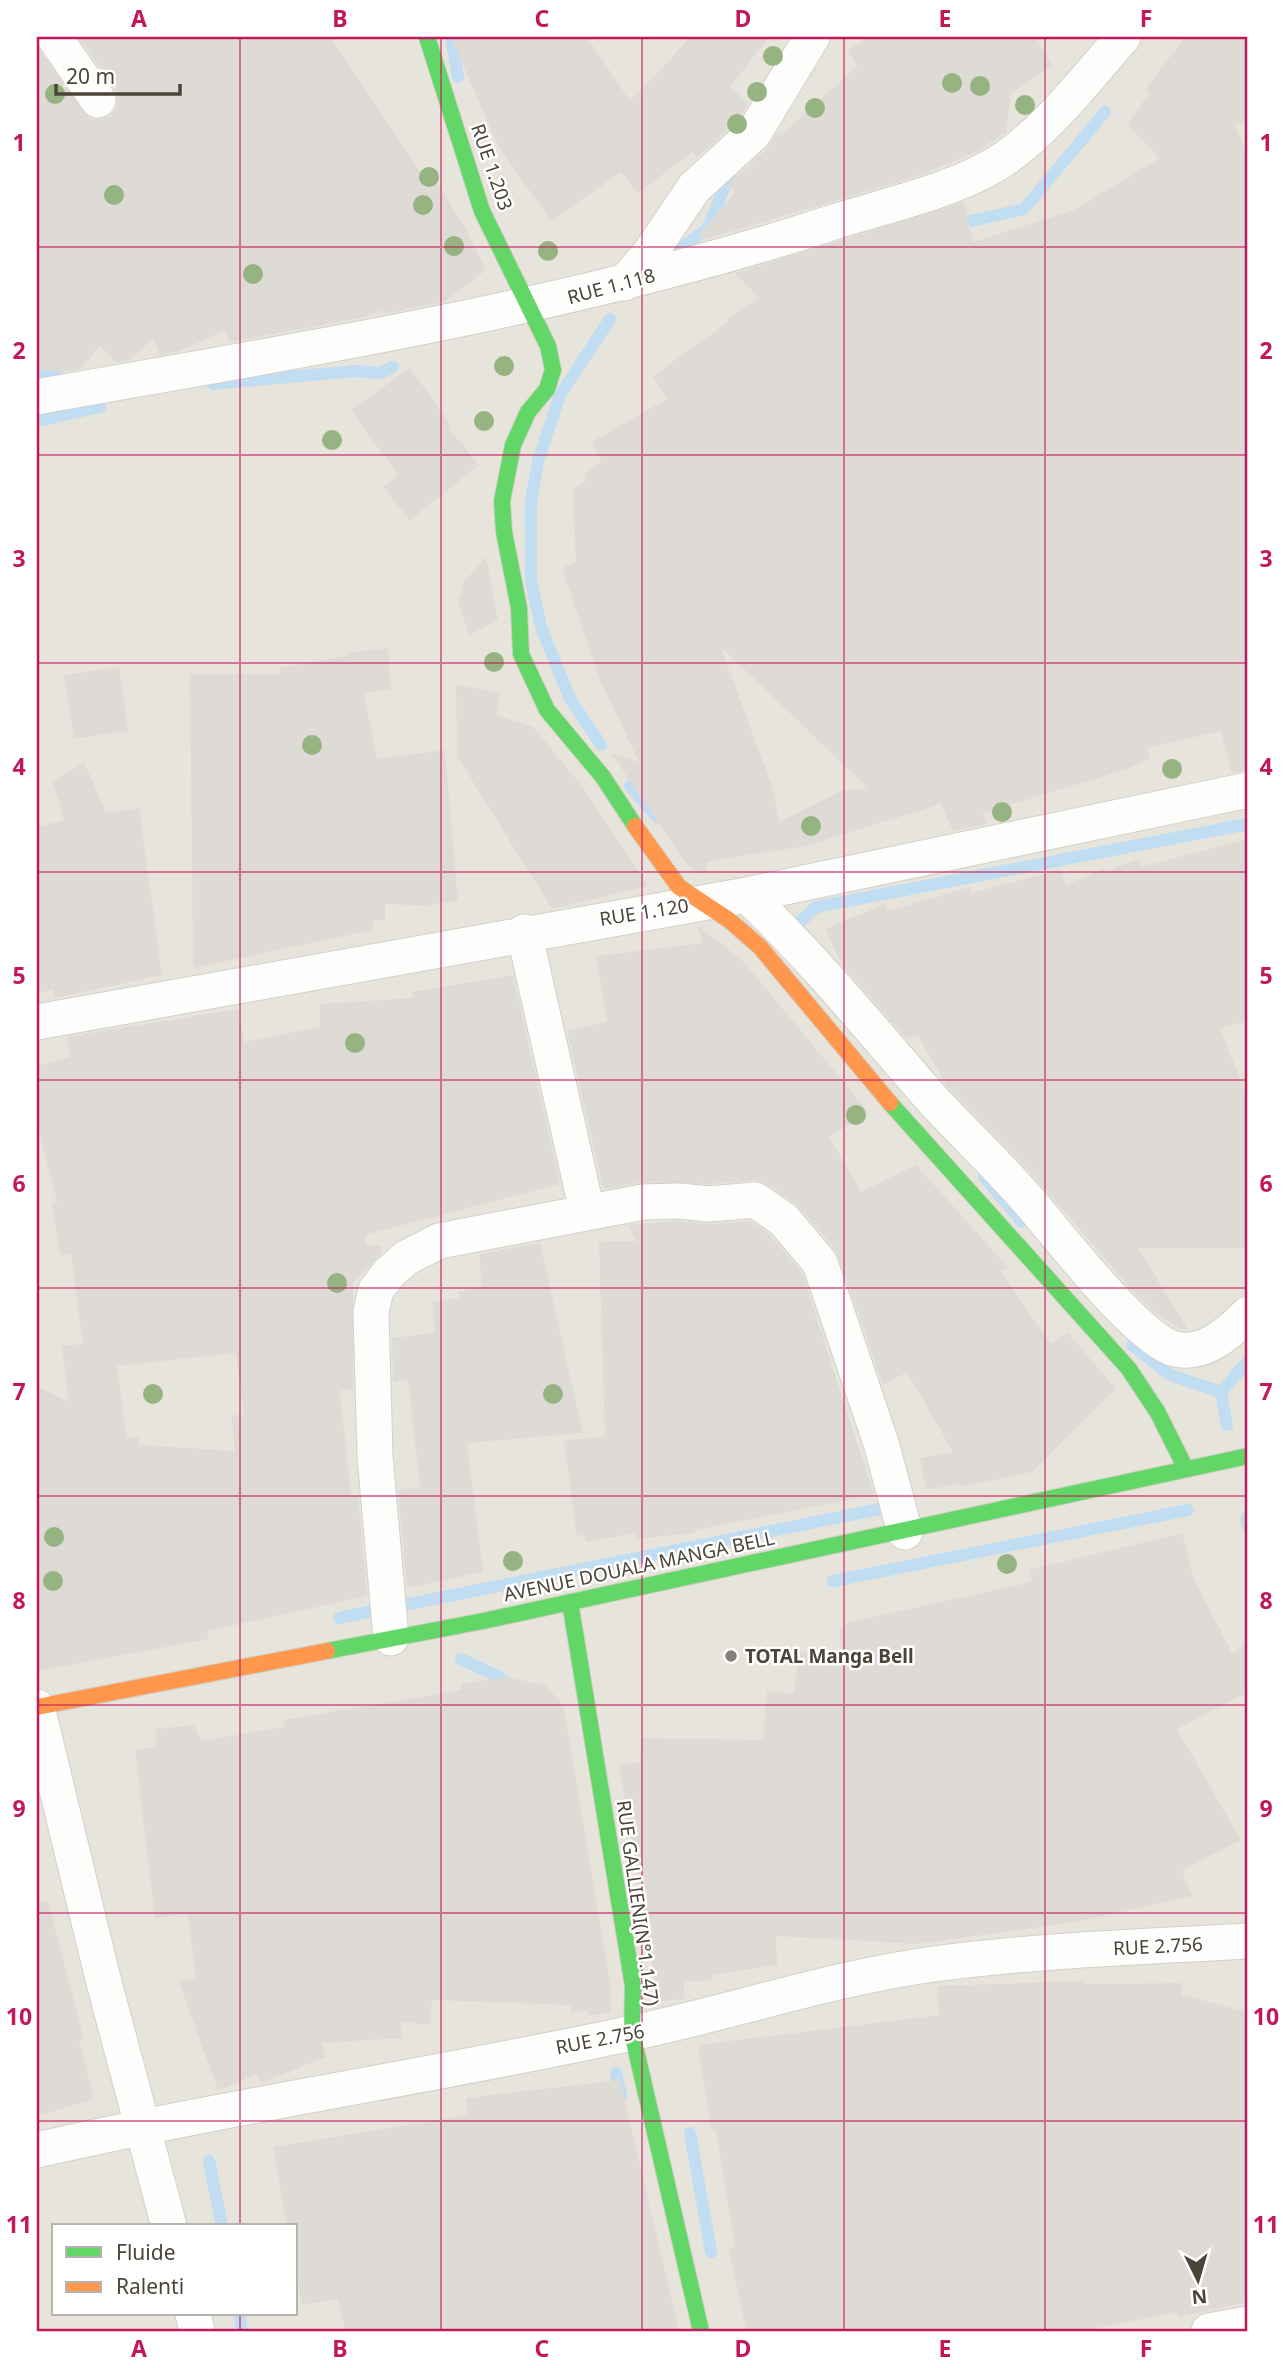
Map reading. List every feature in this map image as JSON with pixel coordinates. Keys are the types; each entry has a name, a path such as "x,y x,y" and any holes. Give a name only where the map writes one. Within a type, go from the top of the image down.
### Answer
{"street":[{"path":"54,37 98,100"},
{"name":"RUE 1.203","path":"427,37 482,211 548,346 553,370 547,389 528,412 513,445 502,500 504,532 519,608 517,621 521,654 547,710 603,777 666,873 700,903 729,920 760,947 879,1091 1129,1369 1158,1413 1186,1469"},
{"path":"624,283 650,253 694,188 754,132 812,37"},
{"name":"RUE 1.118","path":"37,397 529,307 795,235 966,179 1003,160 1036,133 1123,37"},
{"name":"RUE 1.120","path":"37,1022 524,932 747,895 1248,790"},
{"path":"747,895 778,925 946,1114 1026,1198 1090,1275 1142,1327 1174,1349 1199,1349 1219,1339 1248,1314"},
{"path":"524,932 587,1211"},
{"path":"391,1638 376,1456 371,1312 376,1290 406,1258 439,1241 643,1202 709,1204 750,1199 784,1220 820,1263 881,1443 905,1532"},
{"name":"AVENUE DOUALA MANGA BELL","path":"37,1707 570,1602 1248,1456"},
{"name":"RUE GALLIENI(N°1.147)","path":"570,1602 633,1986 632,2033 701,2331"},
{"path":"37,1707 168,2224"},
{"name":"RUE 2.756","path":"37,2150 143,2126 632,2033 865,1977 932,1964 1069,1951 1248,1941"},
{"path":"1209,2331 1248,2324"}],"shaded area":[{"path":"37,37 1248,37 1248,2331 37,2331"}],"building":[{"path":"78,37 331,37 430,187 436,182 464,225 486,270 444,302 383,314 381,310 365,317 230,342 225,331 176,352 160,355 153,339 129,360 116,363 100,345 81,369 62,372 37,369 37,47 89,118 99,120 109,117 116,109 118,99 115,88"},
{"path":"451,37 587,37 630,101 691,37 769,37 730,87 748,104 738,120 697,158 692,152 638,193 621,172 551,221 498,146"},
{"path":"869,37 1036,37 1052,66 1011,93 1006,132 976,152 915,177 703,240 698,235 735,193 727,185 768,148 778,132 781,135 857,66 848,50"},
{"path":"1185,37 1248,37 1248,120 1235,124 1248,159 1248,770 1232,773 1221,731 1146,748 1151,758 1127,769 983,813 987,824 953,831 941,804 805,846 705,862 708,871 698,873 683,859 611,753 639,762 599,678 562,568 576,562 573,488 586,482 584,475 601,462 592,442 667,399 653,376 728,322 727,318 759,298 735,273 964,202 973,242 1074,210 1160,158 1127,125 1149,93 1145,90","holes":["720,645 868,788 841,791 779,822 773,789"]},
{"path":"410,368 451,425 448,427 479,465 410,520 383,487 398,475 351,410"},
{"path":"486,556 498,620 469,635 457,598 464,589 461,586"},
{"path":"388,648 391,689 364,693 377,759 445,750 458,901 433,906 385,904 385,920 373,921 373,930 193,968 190,674 280,674 279,668 347,656 346,653"},
{"path":"119,667 128,731 74,739 64,675"},
{"path":"456,685 501,693 496,715 533,727 585,790 648,886 552,909 457,756"},
{"path":"84,762 106,813 139,808 162,975 55,998 53,989 37,994 37,827 64,820 53,782"},
{"path":"1248,839 1248,1021 1220,1028 1248,1100 1248,1248 1138,1248 1188,1330 1181,1329 1153,1311 1134,1292 1030,1172 947,1086 918,1036 906,1038 843,966 825,929 885,904 888,911 970,887 971,893 1061,870 1066,885 1104,868 1105,872 1138,859 1141,867"},
{"path":"697,925 744,962 869,1113 829,1137 861,1192 916,1165 1008,1267 1001,1272 1051,1344 1068,1333 1116,1389 1032,1472 959,1487 957,1484 926,1490 920,1458 953,1452 907,1372 883,1385 836,1250 799,1207 766,1183 753,1180 709,1184 642,1182 605,1189 567,1031 607,1022 596,956 703,943"},
{"path":"513,975 560,1184 365,1235 366,1246 381,1246 382,1252 353,1283 353,1389 340,1391 351,1496 358,1495 367,1596 207,1631 209,1639 37,1671 37,1386 69,1402 62,1346 83,1344 71,1254 60,1255 52,1202 57,1202 37,1123 37,1066 71,1057 66,1037 238,1009 244,1042 320,1027 320,1004 413,998 412,992","holes":["236,1353 244,1414 231,1416 235,1451 139,1445 139,1438 127,1438 117,1366"]},
{"path":"677,1221 711,1224 750,1221 770,1235 802,1273 874,1495 695,1530 695,1533 636,1539 636,1533 586,1542 584,1534 577,1536 564,1441 605,1436 599,1242 637,1241 627,1225"},
{"path":"540,1243 583,1433 467,1443 483,1572 407,1588 398,1490 420,1487 408,1380 393,1382 392,1338 435,1333 432,1302 459,1298 458,1292 482,1287 479,1254"},
{"path":"1182,1533 1194,1579 1232,1653 1248,1643 1248,1692 1177,1729 1241,1840 1182,1870 1192,1896 1076,1922 918,1944 776,1936 777,1965 713,1975 713,1980 684,1982 684,1999 655,2002 655,1982 619,1765 640,1762 641,1738 763,1740 767,1691 794,1694 799,1652 842,1656 839,1627 846,1626 846,1623 1032,1582 1029,1570"},
{"path":"508,1677 547,1686 564,1708 611,1988 611,2012 588,2016 587,2010 571,2013 570,2005 432,2000 430,2025 400,2022 402,2038 321,2043 326,2057 261,2083 258,2074 218,2090 179,1982 196,1977 188,1914 155,1918 135,1750 157,1747 155,1729 194,1725 202,1741 284,1727 283,1720 462,1690 461,1684"},
{"path":"48,1901 84,2039 79,2040 94,2099 37,2116 37,1902"},
{"path":"1084,1981 1085,1984 1182,1983 1182,1995 1248,2012 1248,2302 1178,2317 1177,2312 1082,2331 746,2331 729,2249 735,2248 716,2130 711,2130 698,2045 939,2015 937,1986"},
{"path":"620,2080 679,2331 345,2331 338,2299 302,2305 298,2283 298,2224 287,2224 273,2147 468,2115 466,2098"}],"waterway":[{"path":"451,37 458,77"},
{"path":"962,223 1024,209 1105,112"},
{"path":"668,258 708,228 732,168"},
{"path":"601,745 570,699 541,627 531,581 531,501 538,461 560,395 610,319"},
{"path":"212,384 355,371 380,373 393,367"},
{"path":"37,375 57,371"},
{"path":"37,421 100,407"},
{"path":"630,786 657,817"},
{"path":"787,934 816,907 1248,824"},
{"path":"984,1177 1022,1222"},
{"path":"1132,1345 1170,1375 1221,1392"},
{"path":"1227,1425 1221,1392 1248,1361"},
{"path":"339,1618 895,1506"},
{"path":"833,1581 1188,1510"},
{"path":"1246,1518 1248,1527"},
{"path":"461,1659 499,1677 513,1687"},
{"path":"616,2073 621,2095"},
{"path":"690,2133 711,2252"},
{"path":"209,2161 222,2224"},
{"path":"239,2316 242,2331"}],"traffic: fast":[{"path":"427,37 482,211 548,346 553,370 547,389 528,412 513,445 502,501 504,532 519,608 521,654 547,710 603,777 635,826"},
{"path":"890,1103 1129,1369 1158,1413 1186,1469"},
{"path":"327,1651 483,1621 1248,1456"},
{"path":"570,1602 633,1986 632,2033 701,2331"}],"traffic: slow":[{"path":"635,826 679,887 729,920 760,947 890,1103"},
{"path":"37,1707 327,1651"}],"place":[{"name":"TOTAL Manga Bell","path":"731,1656"}]}
